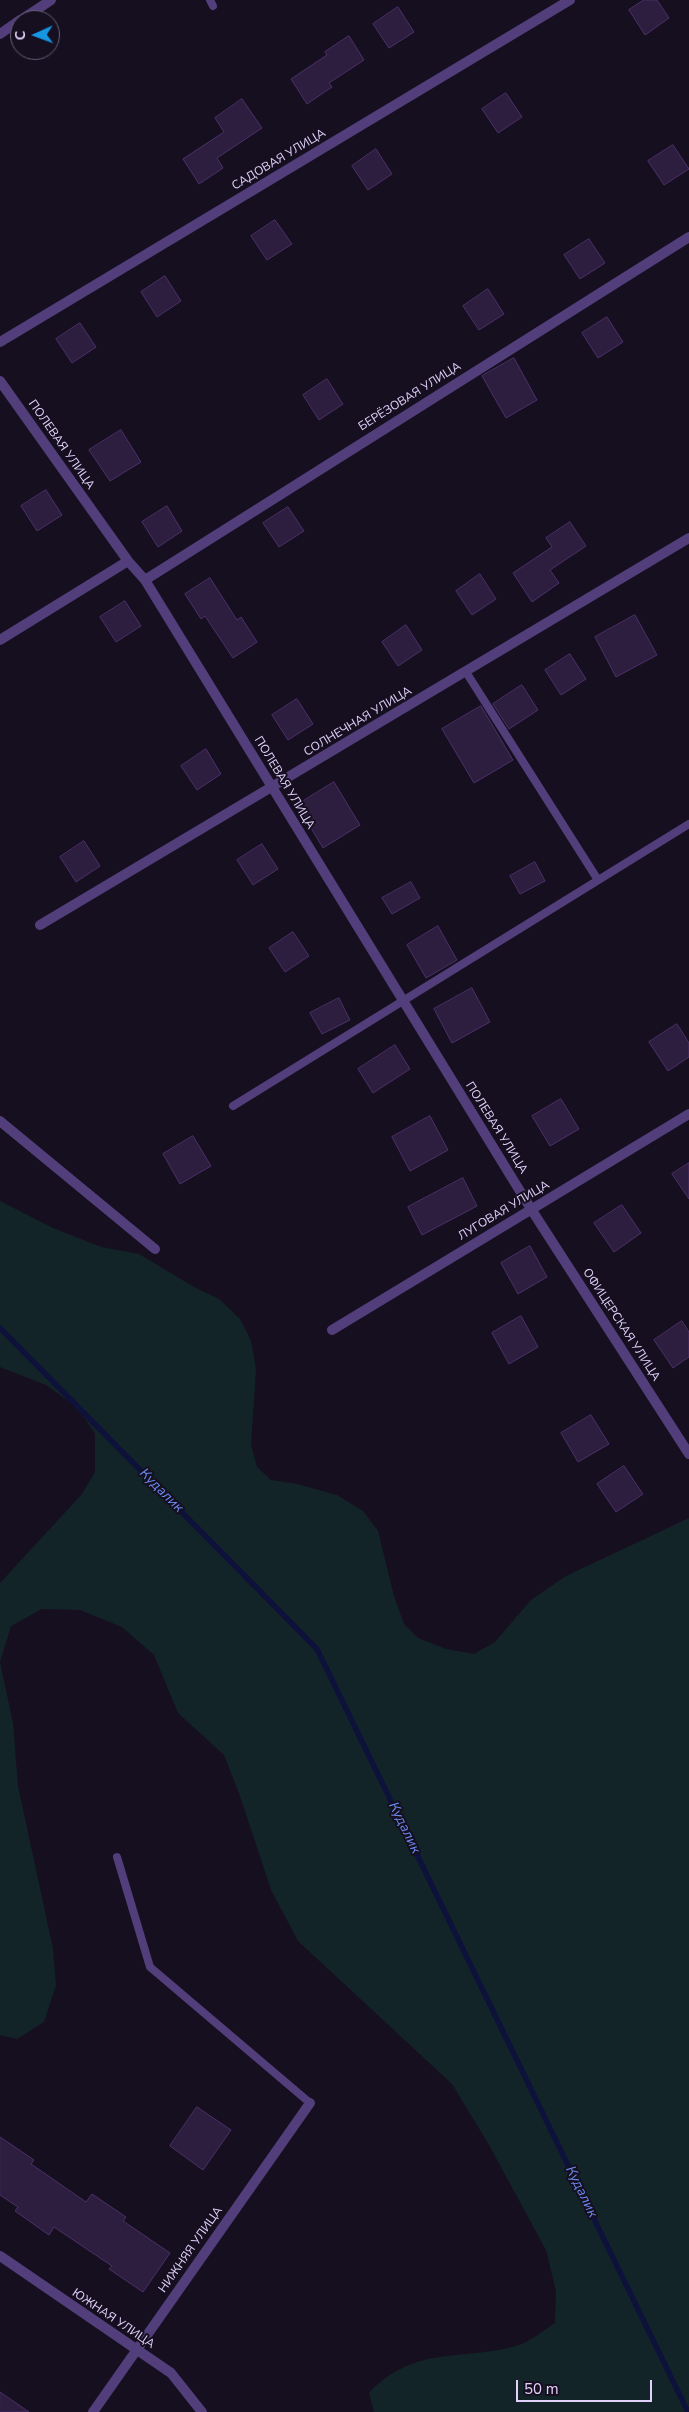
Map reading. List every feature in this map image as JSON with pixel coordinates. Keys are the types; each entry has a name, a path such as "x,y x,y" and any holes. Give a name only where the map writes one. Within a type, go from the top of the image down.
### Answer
{"street":[{"path":"36,10 51,0"},
{"name":"САДОВАЯ УЛИЦА","path":"0,342 570,0"},
{"name":"БЕРЁЗОВАЯ УЛИЦА","path":"146,580 689,237"},
{"name":"ПОЛЕВАЯ УЛИЦА","path":"0,380 128,561 146,580 532,1209"},
{"name":"СОЛНЕЧНАЯ УЛИЦА","path":"40,925 689,538"},
{"path":"0,640 128,561"},
{"name":"ЛУГОВАЯ УЛИЦА","path":"332,1330 689,1114"},
{"path":"0,1121 155,1249"},
{"name":"ОФИЦЕРСКАЯ УЛИЦА","path":"532,1209 688,1450"},
{"name":"НИЖНЯЯ УЛИЦА","path":"93,2412 310,2103"},
{"name":"ЮЖНАЯ УЛИЦА","path":"0,2256 171,2373 202,2412"}],"lane":[{"path":"466,672 598,880"},
{"path":"233,1106 689,824"},
{"path":"117,1857 150,1967 310,2103"}],"shaded area":[{"path":"0,1201 53,1228 101,1247 139,1254 194,1287 219,1299 240,1319 251,1341 256,1369 251,1445 257,1467 271,1480 297,1484 337,1495 363,1511 378,1531 394,1596 404,1624 418,1638 446,1649 474,1654 495,1642 531,1600 566,1576 689,1518 689,2412 374,2412 369,2393 386,2378 404,2367 440,2357 498,2350 519,2345 555,2323 556,2291 546,2250 488,2143 452,2084 298,1941 271,1890 240,1796 224,1755 178,1713 154,1655 122,1627 80,1610 42,1609 11,1626 0,1662 0,1583 82,1494 95,1472 95,1434 78,1408 46,1385 0,1367"},
{"path":"0,1662 13,1723 18,1786 53,1949 56,1985 44,2022 17,2039 0,2035"}],"building":[{"path":"644,0 657,0 669,18 645,35 629,10"},
{"path":"398,7 414,32 389,48 373,24"},
{"path":"349,36 364,60 329,83 332,87 307,104 291,79 327,55 325,52"},
{"path":"506,93 522,117 498,133 482,109"},
{"path":"242,99 262,128 217,158 223,168 199,184 183,159 224,132 215,118"},
{"path":"673,145 689,169 664,185 648,161"},
{"path":"376,149 392,174 368,190 352,166"},
{"path":"275,220 292,244 267,260 251,236"},
{"path":"589,239 605,263 580,279 564,255"},
{"path":"165,276 181,301 157,317 141,292"},
{"path":"488,289 504,314 479,330 463,306"},
{"path":"607,317 623,342 598,358 582,333"},
{"path":"80,323 96,347 72,363 56,339"},
{"path":"514,358 537,400 506,418 482,376"},
{"path":"327,379 343,404 319,420 303,395"},
{"path":"121,430 141,462 110,481 89,450"},
{"path":"46,490 62,515 37,531 21,506"},
{"path":"167,506 182,531 158,547 142,522"},
{"path":"288,507 304,531 279,547 263,523"},
{"path":"570,522 586,546 550,570 559,583 532,602 513,573 552,547 546,538"},
{"path":"480,574 496,599 472,615 456,591"},
{"path":"210,578 237,620 241,617 257,642 233,658 205,616 201,619 185,594"},
{"path":"125,601 141,626 116,642 100,617"},
{"path":"635,615 657,655 616,677 595,637"},
{"path":"406,625 422,650 398,666 382,642"},
{"path":"570,654 586,679 561,695 545,670"},
{"path":"522,685 538,710 509,729 493,704"},
{"path":"297,699 313,724 288,740 272,715"},
{"path":"481,706 513,760 474,783 442,729"},
{"path":"206,749 221,774 197,790 181,766"},
{"path":"334,782 360,825 323,848 297,805"},
{"path":"84,841 100,866 76,882 60,857"},
{"path":"262,844 278,869 253,885 237,860"},
{"path":"535,862 545,881 520,894 510,876"},
{"path":"411,882 420,898 392,914 382,898"},
{"path":"438,926 457,960 426,978 407,945"},
{"path":"293,932 309,956 285,972 269,948"},
{"path":"472,988 490,1022 452,1043 434,1009"},
{"path":"339,998 350,1020 322,1034 310,1013"},
{"path":"677,1024 689,1043 689,1057 668,1071 649,1042"},
{"path":"395,1045 410,1069 373,1093 358,1069"},
{"path":"561,1099 579,1129 550,1146 532,1116"},
{"path":"430,1116 448,1150 410,1171 392,1137"},
{"path":"193,1136 211,1166 180,1184 163,1154"},
{"path":"689,1163 689,1199 672,1174"},
{"path":"463,1178 477,1206 422,1235 408,1207"},
{"path":"622,1205 641,1233 614,1252 594,1223"},
{"path":"530,1246 547,1277 518,1294 501,1263"},
{"path":"521,1316 538,1347 509,1364 492,1333"},
{"path":"682,1321 689,1332 689,1357 673,1368 654,1340"},
{"path":"591,1415 609,1444 578,1462 561,1433"},
{"path":"624,1466 643,1494 616,1512 597,1484"},
{"path":"197,2107 231,2130 203,2170 170,2146"},
{"path":"0,2137 34,2160 31,2164 86,2202 92,2194 126,2217 123,2221 170,2253 143,2292 109,2269 112,2266 54,2227 49,2235 15,2211 18,2207 0,2195"},
{"path":"0,2392 29,2412 0,2412"}],"waterway":[{"name":"Кудалик","path":"0,1328 317,1649 688,2412"}]}
